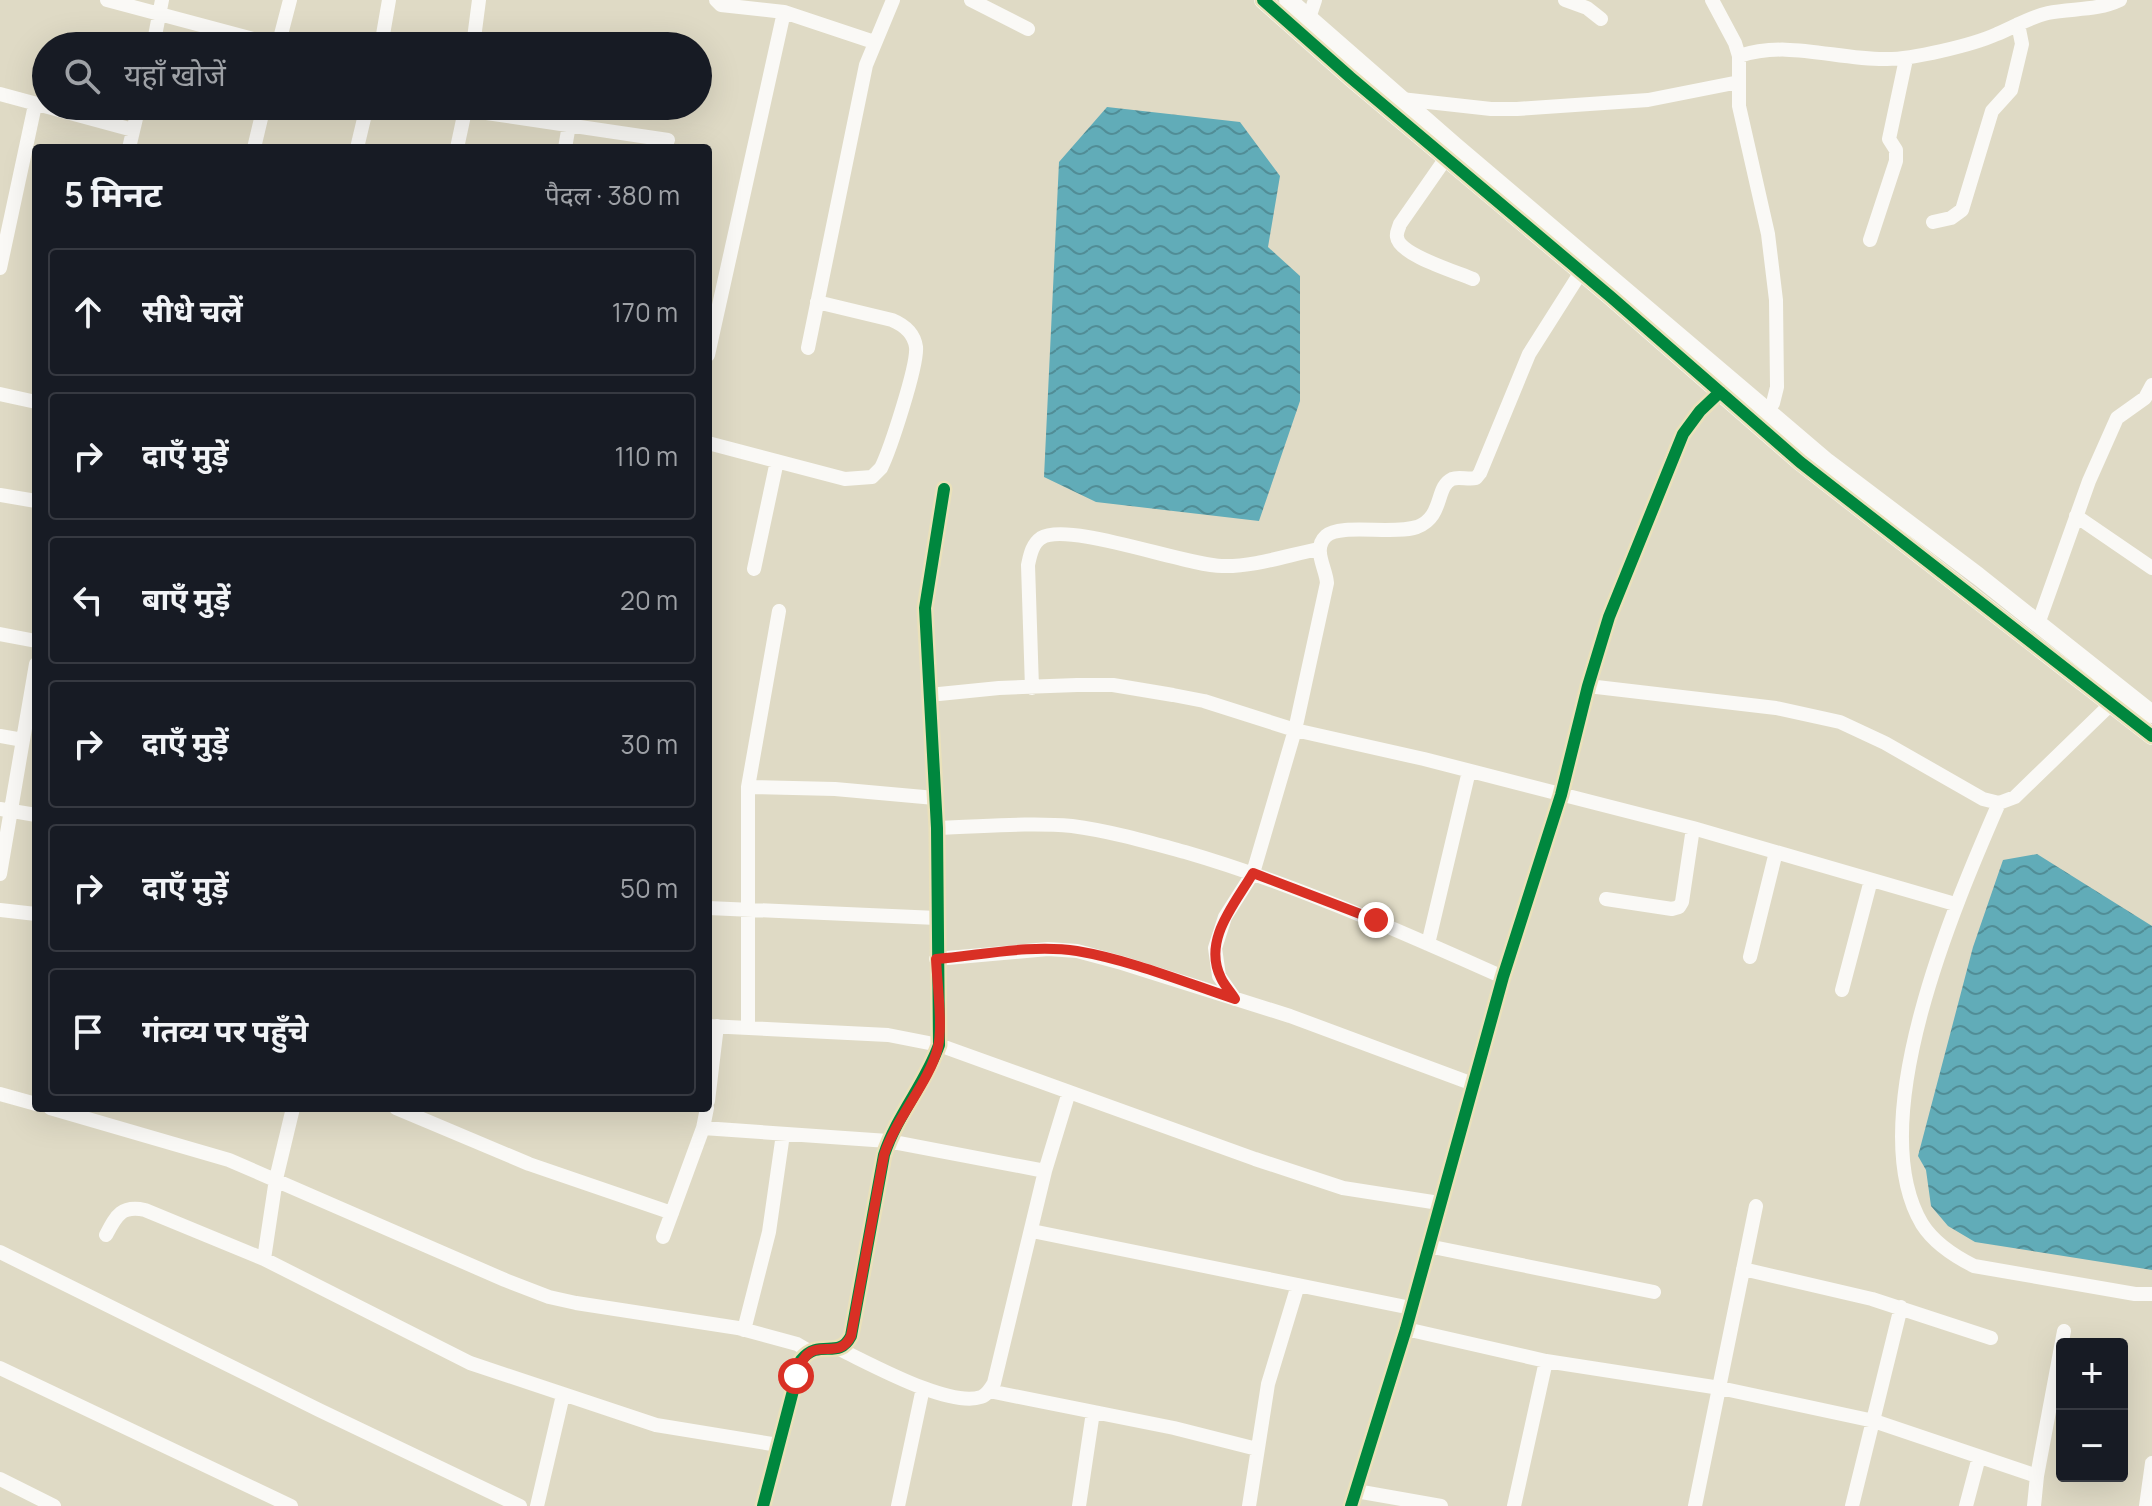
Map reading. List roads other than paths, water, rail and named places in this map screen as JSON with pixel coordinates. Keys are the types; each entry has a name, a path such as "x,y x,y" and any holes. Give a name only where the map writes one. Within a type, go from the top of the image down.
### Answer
{"street":[{"path":"107,0 161,7 237,32"},
{"path":"282,32 290,0"},
{"path":"383,32 389,0"},
{"path":"475,32 479,0"},
{"path":"716,0 721,5 784,12 874,42"},
{"path":"808,348 866,65 893,0"},
{"path":"971,0 1028,29"},
{"path":"1263,0 1720,392 1827,462 2152,714"},
{"path":"1288,0 1312,9 1401,99 1762,418 1800,462 2152,736"},
{"path":"1565,0 1587,8 1601,19"},
{"path":"1712,0 1739,56 1739,106 1768,234 1776,300 1777,387 1773,403 1762,418"},
{"path":"1739,56 1790,48 1906,59 1995,36 2048,13 2107,6 2120,0"},
{"path":"156,32 161,7"},
{"path":"712,337 784,12"},
{"path":"1933,222 1951,218 1962,210 1992,111 2011,90 2022,44 2018,24"},
{"path":"1870,240 1896,161 1896,150 1889,139 1906,59"},
{"path":"1401,99 1517,109 1648,100 1739,82"},
{"path":"0,94 32,104"},
{"path":"0,268 32,119"},
{"path":"94,120 133,130"},
{"path":"130,144 136,120"},
{"path":"255,144 261,120"},
{"path":"358,144 364,120"},
{"path":"457,144 460,120"},
{"path":"539,120 668,140"},
{"path":"566,144 569,125"},
{"path":"1446,158 1400,224 1397,236 1401,246 1410,253 1473,279"},
{"path":"1235,999 1219,976 1215,948 1225,917 1253,873 1295,730 1327,583 1319,549 1322,539 1341,530 1389,532 1418,527 1432,518 1445,485 1451,480 1476,478 1529,354 1581,272"},
{"path":"712,444 845,479 872,477 886,459 916,358 912,335 902,324 817,302"},
{"path":"2038,624 2076,516 2117,418 2145,398 2152,385"},
{"path":"1351,1506 1406,1329 1503,977 1561,795 1588,686 1621,587 1674,453 1691,421 1720,392"},
{"path":"0,394 32,401"},
{"path":"754,569 777,461"},
{"path":"839,1349 847,1345 857,1311 888,1141 939,1045 937,828 925,640 927,585 944,489"},
{"path":"0,495 32,500"},
{"path":"2076,516 2152,568"},
{"path":"1032,688 1028,565 1031,550 1039,539 1049,535 1084,538 1168,554 1202,565 1223,566 1247,565 1319,549"},
{"path":"748,1027 748,787 779,611"},
{"path":"0,634 32,640"},
{"path":"929,695 999,688 1113,685 1204,701 1295,730 1693,828 1955,904"},
{"path":"1588,686 1776,708 1840,722 1885,743 1983,799 1999,803 2015,797 2112,703"},
{"path":"0,874 5,810 32,701"},
{"path":"0,736 23,740"},
{"path":"1428,944 1469,771"},
{"path":"748,787 835,789 935,798"},
{"path":"1999,803 1955,904 1920,1022 1906,1083 1901,1123 1903,1159 1915,1211 1924,1228 1951,1254 1974,1266 2135,1294 2152,1294"},
{"path":"5,810 32,814"},
{"path":"937,828 1069,826 1154,844 1253,873 1336,903 1503,977"},
{"path":"1606,899 1672,909 1679,907 1693,828"},
{"path":"1750,957 1776,852"},
{"path":"1842,990 1871,880"},
{"path":"712,908 937,918"},
{"path":"0,910 32,914"},
{"path":"936,959 1048,949 1077,951 1290,1016 1473,1084"},
{"path":"712,1026 888,1035 939,1045 1343,1188 1439,1203"},
{"path":"763,1506 798,1368 809,1351 839,1349 923,1388 963,1397 980,1397 989,1391 994,1383 1045,1171 1069,1092"},
{"path":"0,1094 32,1103"},
{"path":"64,1112 194,1148 276,1179 549,1297 744,1330 797,1344 809,1351"},
{"path":"264,1259 276,1179 292,1112"},
{"path":"406,1112 529,1164 672,1213"},
{"path":"663,1237 706,1112"},
{"path":"703,1128 888,1141 1045,1171"},
{"path":"744,1330 769,1232 783,1134"},
{"path":"1695,1506 1756,1206"},
{"path":"106,1235 118,1212 135,1208 264,1259 470,1363 656,1425 778,1445"},
{"path":"1032,1231 1411,1308"},
{"path":"1428,1246 1654,1292"},
{"path":"0,1252 520,1506"},
{"path":"1743,1269 1901,1307 1991,1338"},
{"path":"1249,1506 1268,1384 1298,1285"},
{"path":"1852,1506 1901,1307"},
{"path":"1406,1329 1546,1361 1720,1388 1874,1421 2037,1476"},
{"path":"2034,1506 2064,1331"},
{"path":"1514,1506 1546,1361"},
{"path":"0,1368 291,1506"},
{"path":"898,1506 923,1388"},
{"path":"989,1391 1257,1449"},
{"path":"537,1506 563,1395"},
{"path":"1079,1506 1093,1412"},
{"path":"1966,1506 1979,1457"},
{"path":"2146,1506 2152,1463"},
{"path":"0,1479 54,1506"},
{"path":"1356,1491 1441,1506"}],"water":[{"path":"1107,107 1240,122 1280,176 1268,247 1300,276 1300,401 1259,521 1096,502 1044,477 1059,162"},
{"path":"2037,854 2152,926 2152,1270 1975,1242 1948,1226 1931,1206 1926,1170 1918,1156 1973,947 2003,860"}]}
